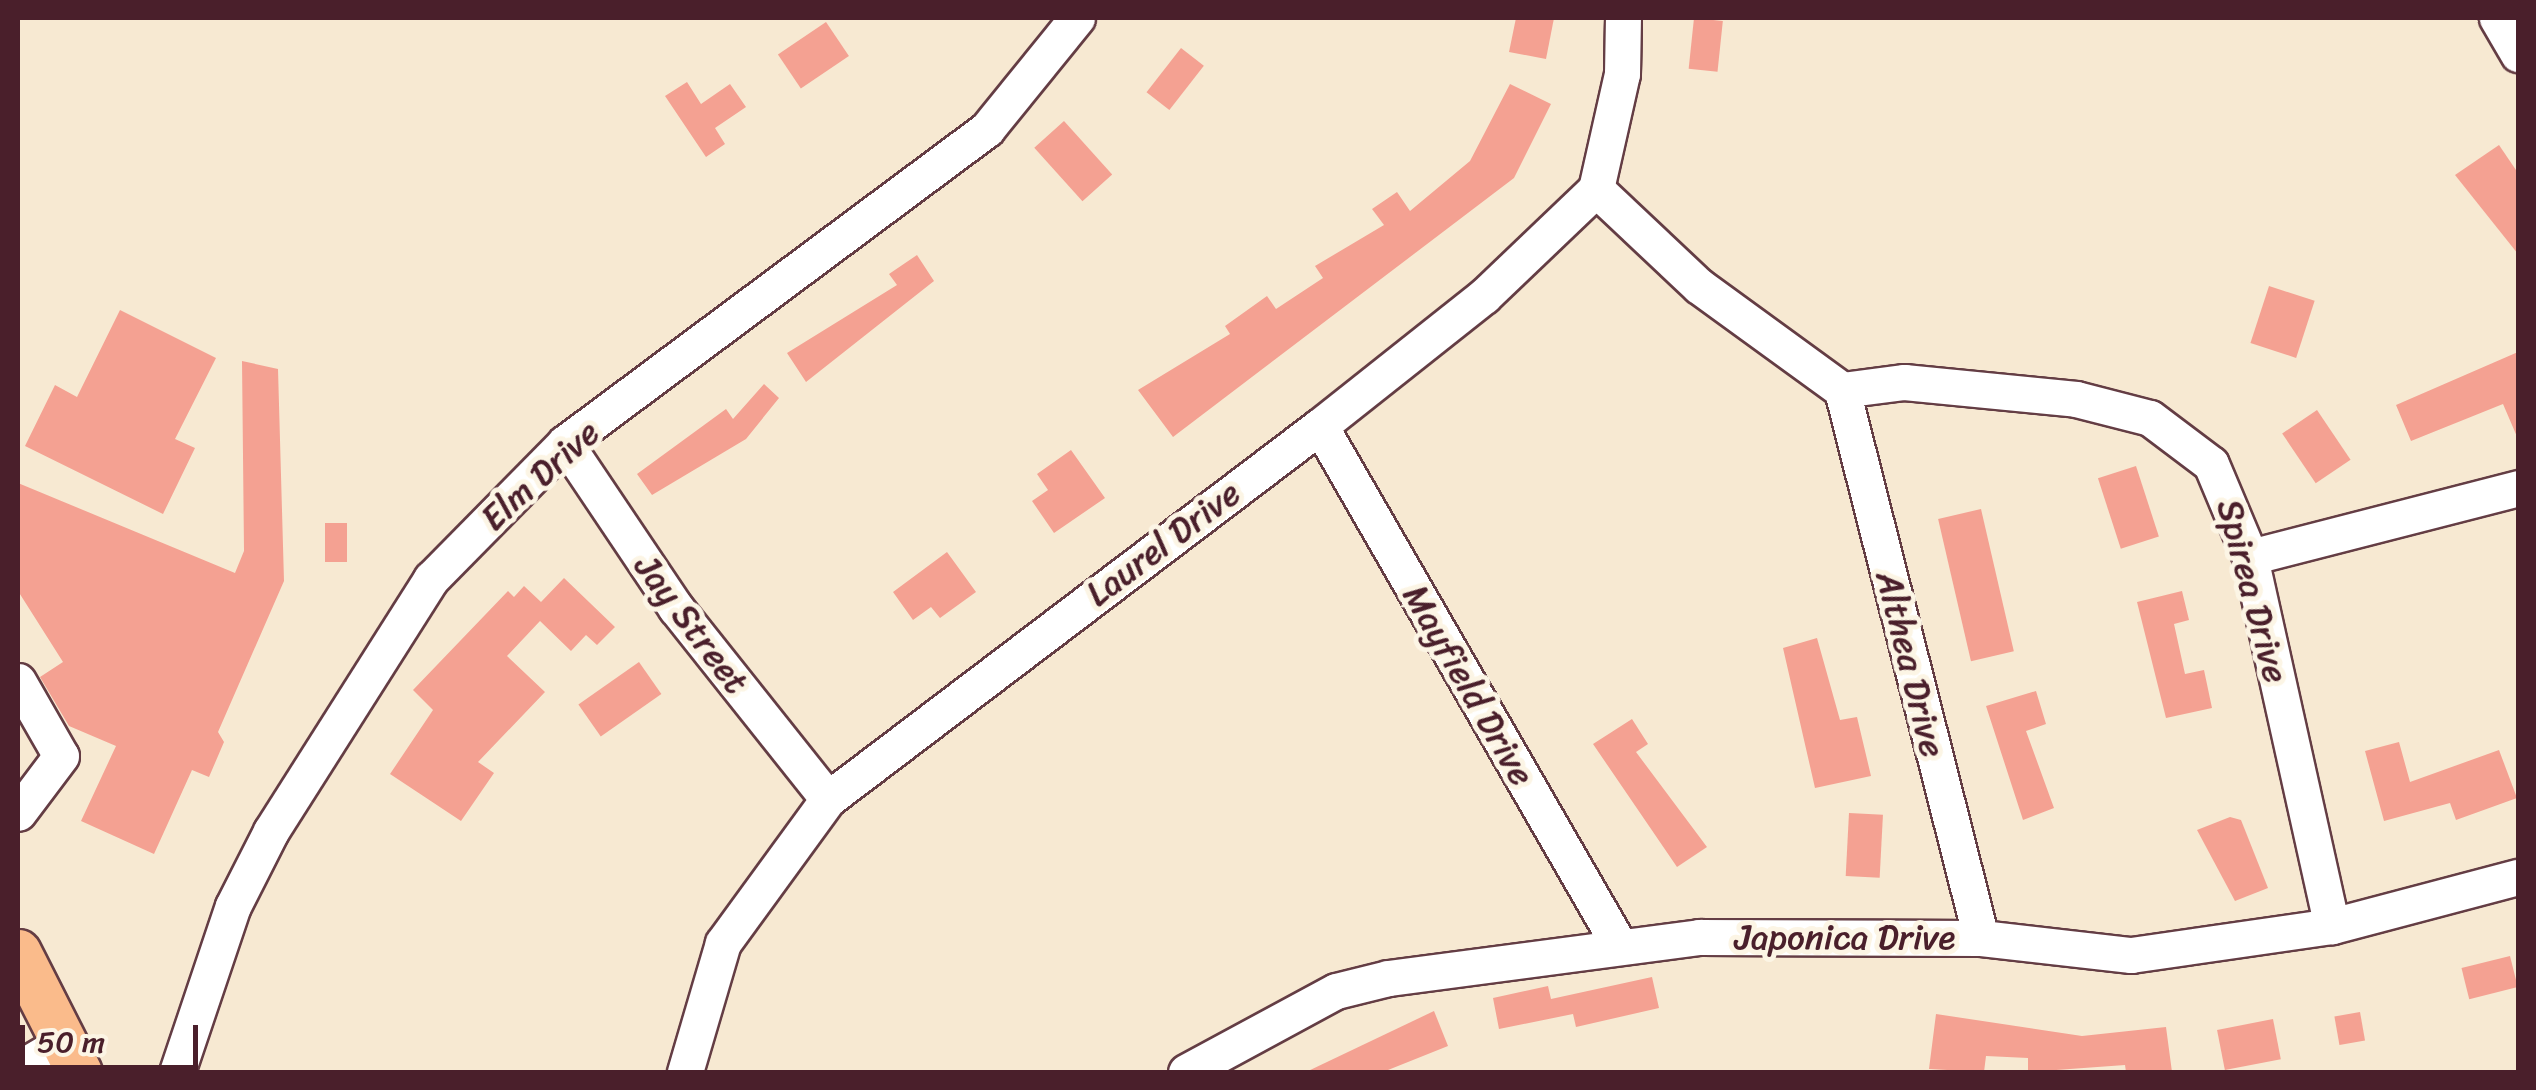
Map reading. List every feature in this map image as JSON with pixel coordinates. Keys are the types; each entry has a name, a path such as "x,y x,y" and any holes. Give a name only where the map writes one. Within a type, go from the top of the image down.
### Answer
{"main road":[{"path":"18,952 72,1057"}],"street":[{"name":"Elm Drive","path":"177,1072 233,906 272,830 431,579 565,443 987,130 1078,18"},
{"path":"1623,18 1622,74 1596,188 1699,286 1842,390"},
{"path":"2497,18 2518,54"},
{"name":"Laurel Drive","path":"685,1072 723,944 828,799 1320,426 1484,296 1596,188"},
{"name":"Spirea Drive","path":"1842,390 2001,387 2150,418 2211,464 2250,558 2332,926"},
{"name":"Althea Drive","path":"1842,390 1981,938"},
{"name":"Mayfield Drive","path":"1320,426 1619,945"},
{"name":"Jay Street","path":"565,443 676,608 828,799"},
{"path":"2250,558 2518,488"},
{"path":"18,681 60,756 18,812"},
{"name":"Japonica Drive","path":"1186,1072 1336,991 1619,945 1981,938 2131,956 2332,926 2518,878"},
{"path":"18,1069 72,1057"}],"building":[{"path":"1516,18 1554,18 1546,59 1509,52"},
{"path":"1694,18 1723,21 1718,72 1689,69"},
{"path":"826,22 849,56 801,88 778,54"},
{"path":"1181,48 1204,66 1169,110 1147,92"},
{"path":"687,82 701,104 730,84 746,107 715,128 725,144 706,157 665,96"},
{"path":"1510,84 1551,104 1514,178 1173,437 1138,390 1230,334 1225,326 1267,296 1276,309 1323,278 1315,266 1384,225 1372,209 1397,192 1410,211 1470,161"},
{"path":"1064,121 1112,175 1082,201 1034,148"},
{"path":"2499,145 2518,173 2518,254 2455,175"},
{"path":"917,255 934,281 806,382 787,353 897,285 889,274"},
{"path":"2269,286 2315,301 2296,358 2250,343"},
{"path":"120,310 216,358 175,439 195,448 163,514 25,446 55,385 77,397"},
{"path":"2518,352 2518,439 2503,404 2411,441 2396,405"},
{"path":"242,361 278,369 284,581 218,732 224,742 209,777 192,770 154,854 81,821 116,746 69,726 40,677 63,662 18,591 18,483 235,573 244,551"},
{"path":"764,384 779,398 746,439 652,495 637,474 726,409 733,419"},
{"path":"2317,410 2351,460 2316,483 2282,433"},
{"path":"1071,450 1105,498 1054,533 1032,501 1048,490 1037,474"},
{"path":"2136,466 2159,536 2121,549 2098,478"},
{"path":"1981,509 2014,651 1971,661 1938,519"},
{"path":"325,523 347,523 347,562 325,562"},
{"path":"947,552 976,592 940,618 931,607 913,620 893,592"},
{"path":"564,578 615,627 597,645 586,635 571,651 540,621 507,656 545,692 478,762 494,773 461,821 390,774 433,710 413,690 508,591 514,597 524,586 541,602"},
{"path":"2182,591 2189,620 2174,624 2185,674 2204,670 2212,708 2166,718 2137,602"},
{"path":"1817,638 1840,720 1857,717 1871,776 1815,788 1783,648"},
{"path":"639,662 661,694 601,736 578,704"},
{"path":"2036,691 2046,724 2026,731 2054,808 2023,820 1986,706"},
{"path":"1632,719 1648,744 1636,752 1707,847 1677,867 1593,744"},
{"path":"2399,742 2410,782 2499,750 2517,798 2456,820 2450,803 2384,821 2365,751"},
{"path":"1849,813 1883,815 1880,878 1846,876"},
{"path":"2230,817 2241,820 2268,888 2235,901 2197,830"},
{"path":"2510,956 2518,987 2469,999 2461,968"},
{"path":"1652,977 1659,1008 1576,1027 1573,1014 1499,1029 1493,998 1548,986 1551,999"},
{"path":"1434,1011 1448,1046 1383,1072 1306,1072"},
{"path":"2360,1012 2365,1041 2339,1045 2334,1017"},
{"path":"1936,1014 2082,1036 2166,1027 2172,1072 2126,1072 2125,1065 2028,1072 2028,1058 1986,1056 1984,1072 1929,1069"},
{"path":"2273,1019 2281,1059 2225,1070 2217,1030"}]}
